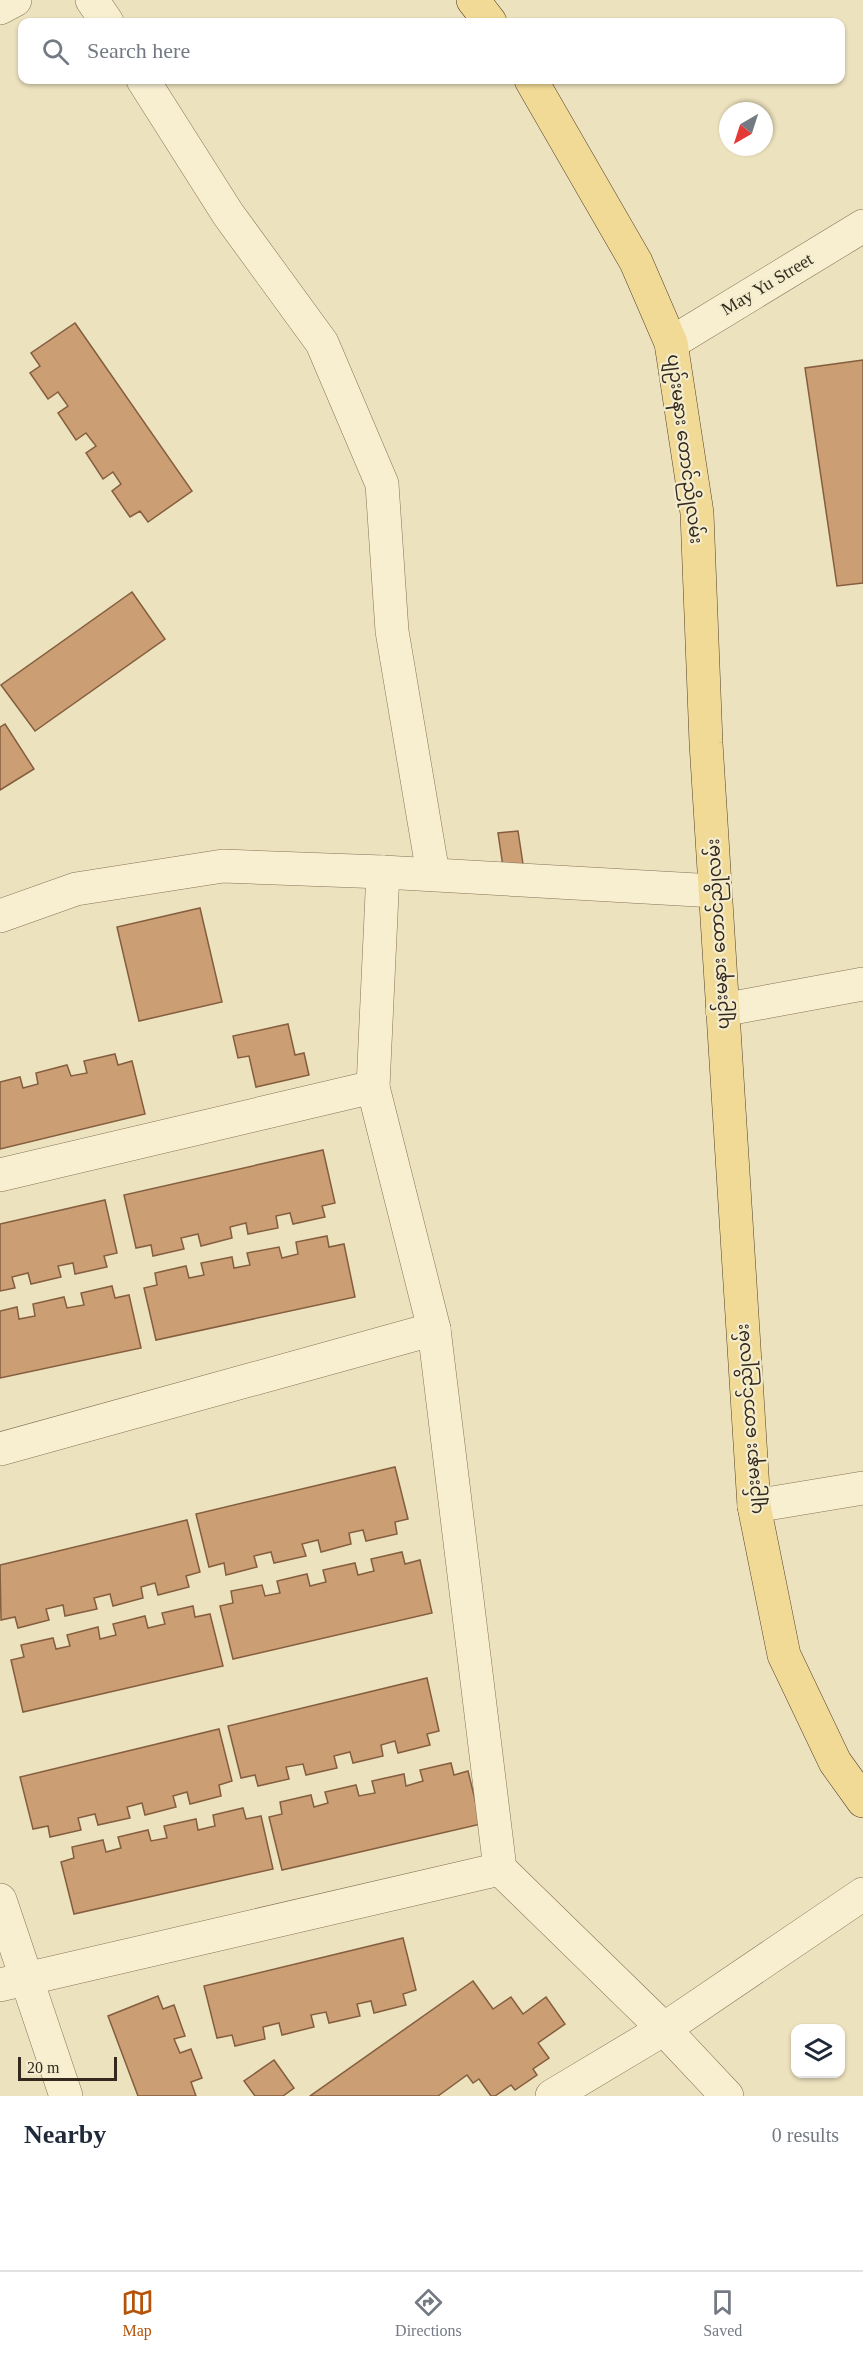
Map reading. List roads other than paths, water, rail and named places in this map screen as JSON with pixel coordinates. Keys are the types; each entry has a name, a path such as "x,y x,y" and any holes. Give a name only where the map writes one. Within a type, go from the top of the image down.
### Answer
{"main road":[{"path":"473,0 487,18"},
{"name":"ပျဉ်းမနား တောင်ညိုလမ်း","path":"533,84 636,262 671,343 696,513 715,891 754,1506 784,1655 835,1762 863,1801"}],"street":[{"path":"0,8 15,0"},
{"path":"92,0 103,18"},
{"path":"146,84 228,214 322,343 382,484 392,631 432,874"},
{"name":"May Yu Street","path":"671,343 863,226"},
{"path":"0,916 76,889 223,866 432,874 715,891"},
{"path":"383,872 373,1088 434,1329 500,1869 664,2029 726,2096"},
{"path":"722,1010 863,984"},
{"path":"0,1175 373,1088"},
{"path":"0,1449 434,1329"},
{"path":"754,1506 863,1488"},
{"path":"13,1981 500,1869"},
{"path":"552,2096 664,2029 863,1894"},
{"path":"0,1900 13,1981 66,2096"}]}
